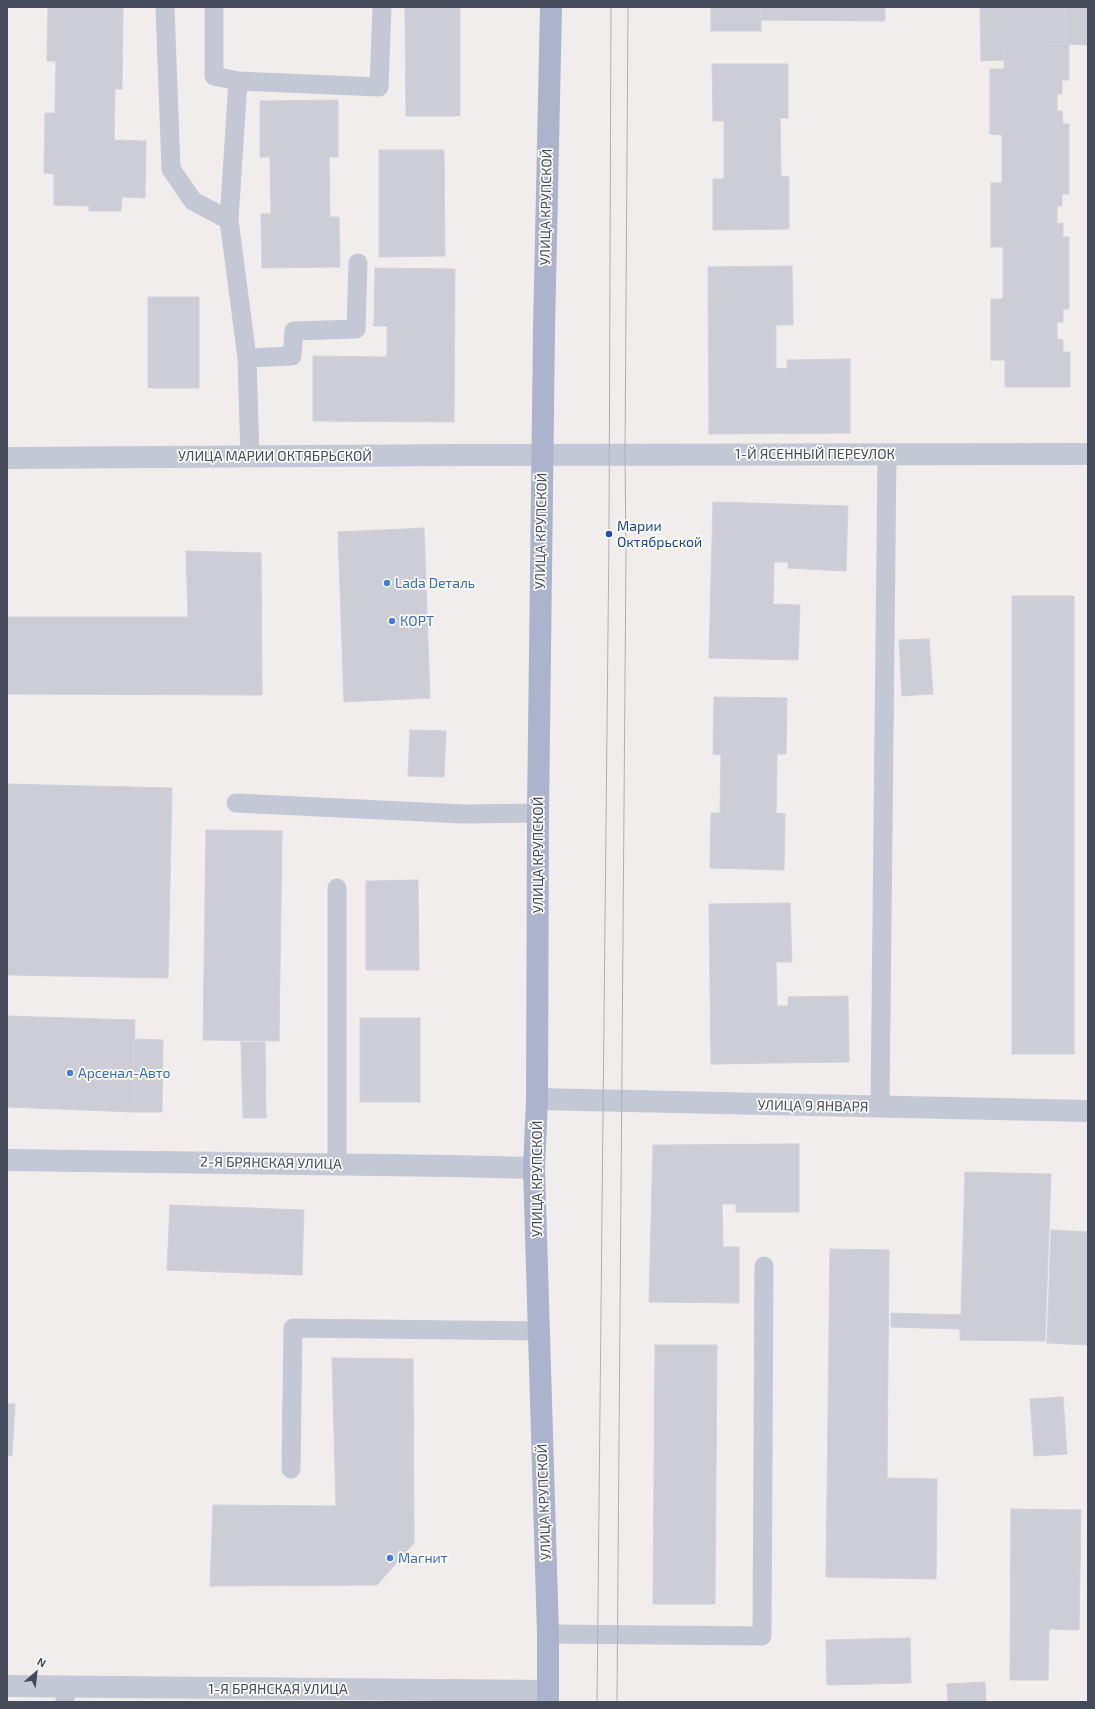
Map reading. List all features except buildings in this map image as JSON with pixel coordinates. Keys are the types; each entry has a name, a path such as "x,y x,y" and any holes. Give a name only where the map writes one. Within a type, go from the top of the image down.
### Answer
{"main road":[{"name":"УЛИЦА КРУПСКОЙ","path":"548,1697 548,1634 534,1168 537,1099 538,813 542,456 550,7"}],"street":[{"name":"1-Й ЯСЕННЫЙ ПЕРЕУЛОК","path":"542,456 1088,454"},
{"name":"УЛИЦА МАРИИ ОКТЯБРЬСКОЙ","path":"7,458 542,456"},
{"name":"УЛИЦА 9 ЯНВАРЯ","path":"537,1099 1088,1111"},
{"name":"2-Я БРЯНСКАЯ УЛИЦА","path":"7,1160 534,1168"},
{"name":"1-Я БРЯНСКАЯ УЛИЦА","path":"7,1686 65,1695 548,1697"}],"lane":[{"path":"165,7 171,169 193,201 230,220"},
{"path":"214,7 214,76 238,81 379,87 382,7"},
{"path":"238,81 230,220 247,358 250,457"},
{"path":"247,358 292,356 294,332 356,329 358,263"},
{"path":"880,1107 887,454"},
{"path":"236,803 464,814 538,813"},
{"path":"336,888 338,1164"},
{"path":"548,1634 762,1636 764,1266"},
{"path":"291,1469 293,1328 539,1331"}],"tram line":[{"path":"597,1702 609,534 611,7"},
{"path":"617,1702 626,553 625,455 628,7"}],"place":[{"name":"Марии Октябрьской","path":"609,534"},
{"name":"Lada Dеталь","path":"387,583"},
{"name":"КОРТ","path":"392,621"},
{"name":"Арсенал-Авто","path":"70,1073"},
{"name":"Магнит","path":"390,1558"}]}
